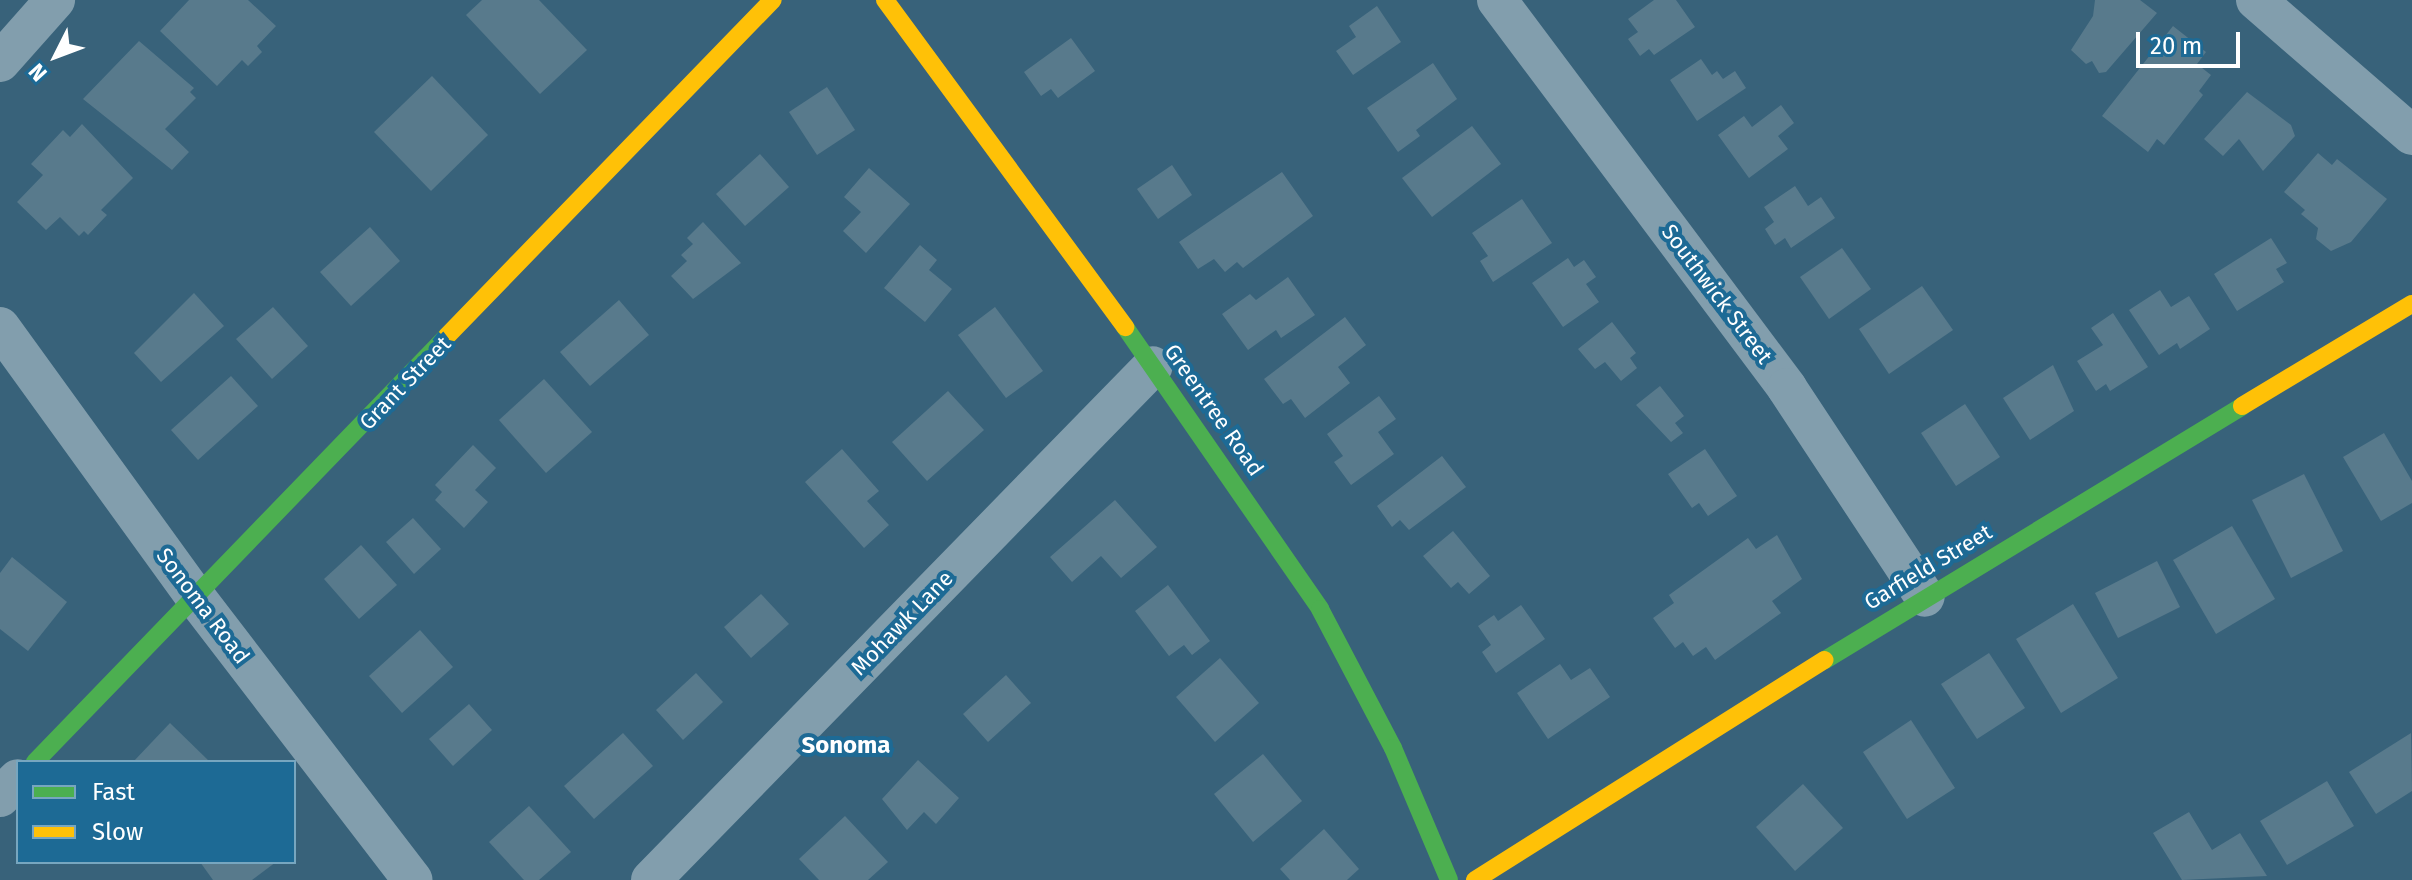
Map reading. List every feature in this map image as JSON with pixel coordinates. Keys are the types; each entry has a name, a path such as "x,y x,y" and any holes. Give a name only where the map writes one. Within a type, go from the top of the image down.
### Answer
{"street":[{"path":"1,56 55,0"},
{"name":"Grant Street","path":"37,760 197,599 773,0"},
{"name":"Greentree Road","path":"885,0 1153,366 1320,609 1393,748 1449,880"},
{"name":"Southwick Street","path":"1497,0 1787,388 1925,597"},
{"path":"2256,0 2412,135"},
{"name":"Garfield Street","path":"1475,880 1925,597 2412,304"},
{"name":"Sonoma Road","path":"0,327 197,599 413,880"},
{"name":"Mohawk Lane","path":"651,880 1153,366"},
{"path":"0,797 16,781"}],"building":[{"path":"189,0 248,0 276,26 257,46 262,52 248,66 242,60 217,86 160,31"},
{"path":"482,0 539,0 587,50 540,94 466,15"},
{"path":"1654,0 1676,0 1695,27 1654,55 1649,49 1640,56 1628,39 1638,32 1628,19"},
{"path":"2095,0 2140,0 2157,13 2106,72 2099,73 2092,61 2086,64 2071,50 2093,16"},
{"path":"1377,6 1401,42 1353,75 1336,51 1356,37 1349,26"},
{"path":"2173,26 2206,52 2197,64 2211,75 2199,91 2203,95 2164,145 2157,139 2148,152 2102,116"},
{"path":"1071,38 1095,71 1058,98 1051,89 1041,96 1024,72"},
{"path":"139,41 194,88 190,92 196,98 165,129 189,152 172,170 83,99"},
{"path":"1701,59 1712,75 1717,71 1723,79 1735,71 1746,88 1697,121 1670,80"},
{"path":"1433,63 1457,99 1416,130 1420,136 1398,152 1367,108"},
{"path":"432,76 488,135 431,191 374,132"},
{"path":"827,87 855,130 817,155 789,112"},
{"path":"2247,92 2291,125 2295,136 2263,171 2239,139 2223,156 2204,139"},
{"path":"1781,105 1794,123 1778,136 1788,149 1749,178 1718,135 1744,116 1752,127"},
{"path":"82,124 133,178 101,210 107,215 88,235 84,231 79,236 60,217 46,230 17,202 43,175 31,164 63,130 70,137"},
{"path":"1472,126 1501,164 1432,217 1402,178"},
{"path":"2318,153 2332,165 2337,159 2387,199 2351,242 2331,251 2316,239 2318,228 2301,214 2305,210 2284,192"},
{"path":"760,154 789,187 745,226 716,194"},
{"path":"1172,165 1192,195 1158,219 1137,189"},
{"path":"869,168 910,204 866,253 843,231 861,212 844,197"},
{"path":"1282,172 1313,216 1243,268 1237,262 1225,272 1214,259 1198,269 1179,242"},
{"path":"1795,186 1808,206 1821,197 1835,218 1791,248 1785,238 1775,245 1765,229 1774,222 1764,207"},
{"path":"1522,199 1552,243 1493,282 1480,261 1488,256 1472,233"},
{"path":"703,222 741,263 693,299 671,276 687,261 681,255 693,244 687,238"},
{"path":"370,227 400,261 351,306 320,272"},
{"path":"2271,238 2287,263 2276,269 2284,282 2237,311 2214,274"},
{"path":"920,245 937,260 929,270 952,289 925,322 884,288"},
{"path":"1842,248 1871,289 1829,319 1800,277"},
{"path":"1568,258 1574,267 1584,260 1596,277 1586,284 1599,302 1563,327 1532,283"},
{"path":"1288,277 1315,315 1281,338 1276,330 1248,350 1222,314 1250,294 1256,300"},
{"path":"1922,286 1953,330 1889,374 1859,329"},
{"path":"2160,290 2171,307 2189,296 2210,329 2180,349 2177,343 2159,355 2129,310"},
{"path":"194,293 224,326 161,382 134,353"},
{"path":"619,300 649,335 590,386 560,352"},
{"path":"273,307 308,346 272,379 236,339"},
{"path":"995,307 1043,371 1006,398 958,335"},
{"path":"2113,313 2148,367 2110,391 2106,384 2096,391 2077,361 2103,345 2091,328"},
{"path":"1345,317 1366,345 1338,367 1350,383 1305,418 1291,399 1283,404 1264,379"},
{"path":"1612,322 1636,353 1630,358 1637,368 1621,381 1605,362 1595,369 1578,349"},
{"path":"2053,365 2074,411 2030,440 2003,398"},
{"path":"231,376 258,406 198,460 171,430"},
{"path":"544,379 592,432 546,473 499,420"},
{"path":"1660,386 1684,416 1675,423 1683,433 1671,442 1636,405"},
{"path":"948,391 984,430 927,481 892,442"},
{"path":"1379,396 1396,419 1378,432 1394,454 1351,485 1334,462 1343,456 1327,434"},
{"path":"1965,404 2000,457 1956,486 1921,433"},
{"path":"2384,433 2412,481 2412,503 2381,521 2343,457"},
{"path":"473,445 496,468 475,490 488,502 464,528 435,500 442,492 435,485"},
{"path":"842,449 879,491 867,501 889,525 864,548 805,482"},
{"path":"1705,449 1737,496 1708,516 1699,503 1692,508 1668,474"},
{"path":"1442,456 1466,487 1409,530 1400,520 1392,527 1377,506"},
{"path":"2304,474 2343,551 2291,578 2252,500"},
{"path":"1115,500 1157,547 1121,578 1101,556 1072,582 1050,557"},
{"path":"413,518 441,549 414,574 386,542"},
{"path":"2232,526 2275,599 2216,634 2173,560"},
{"path":"1453,531 1490,576 1469,594 1458,582 1451,588 1423,556"},
{"path":"1777,535 1802,579 1772,601 1781,613 1715,660 1706,647 1693,656 1683,642 1675,648 1653,618 1674,603 1669,595 1748,538 1756,549"},
{"path":"361,545 397,585 359,619 324,579"},
{"path":"12,557 67,602 28,651 0,629 0,573"},
{"path":"2157,561 2180,607 2118,638 2095,593"},
{"path":"1168,585 1210,641 1192,655 1184,645 1169,656 1135,611"},
{"path":"761,594 789,624 751,658 724,627"},
{"path":"2073,604 2118,678 2061,713 2016,639"},
{"path":"1521,605 1545,639 1496,673 1482,652 1491,645 1478,626 1494,615 1498,621"},
{"path":"420,630 453,667 402,713 369,676"},
{"path":"1989,653 2025,708 1977,739 1941,684"},
{"path":"1220,658 1259,703 1215,742 1176,697"},
{"path":"1560,664 1571,680 1590,668 1610,697 1548,739 1517,693"},
{"path":"696,673 723,702 683,740 656,710"},
{"path":"1006,675 1031,703 988,742 963,714"},
{"path":"469,704 492,730 453,766 429,739"},
{"path":"1911,720 1955,788 1907,819 1863,752"},
{"path":"170,723 208,760 135,760"},
{"path":"623,733 653,766 594,819 564,786"},
{"path":"2411,733 2412,791 2376,814 2349,772"},
{"path":"1263,754 1302,801 1253,842 1214,794"},
{"path":"918,760 959,798 936,824 924,812 907,830 882,799"},
{"path":"2327,781 2354,826 2287,865 2260,821"},
{"path":"1803,784 1843,828 1795,871 1756,827"},
{"path":"529,806 571,852 539,880 524,880 489,842"},
{"path":"2189,812 2212,850 2240,833 2267,876 2182,880 2153,833"},
{"path":"845,816 888,862 868,880 819,880 799,859"},
{"path":"1324,829 1359,869 1347,880 1290,880 1280,869"},
{"path":"201,864 273,864 252,880 213,880"}],"traffic: fast":[{"path":"1125,327 1320,609 1393,748 1449,880"},
{"path":"37,760 447,336"},
{"path":"1825,660 2242,406"}],"traffic: slow":[{"path":"447,336 773,0"},
{"path":"885,0 1125,327"},
{"path":"2242,406 2412,304"},
{"path":"1475,880 1825,660"}],"district":[{"name":"Sonoma","path":"846,746"}]}
